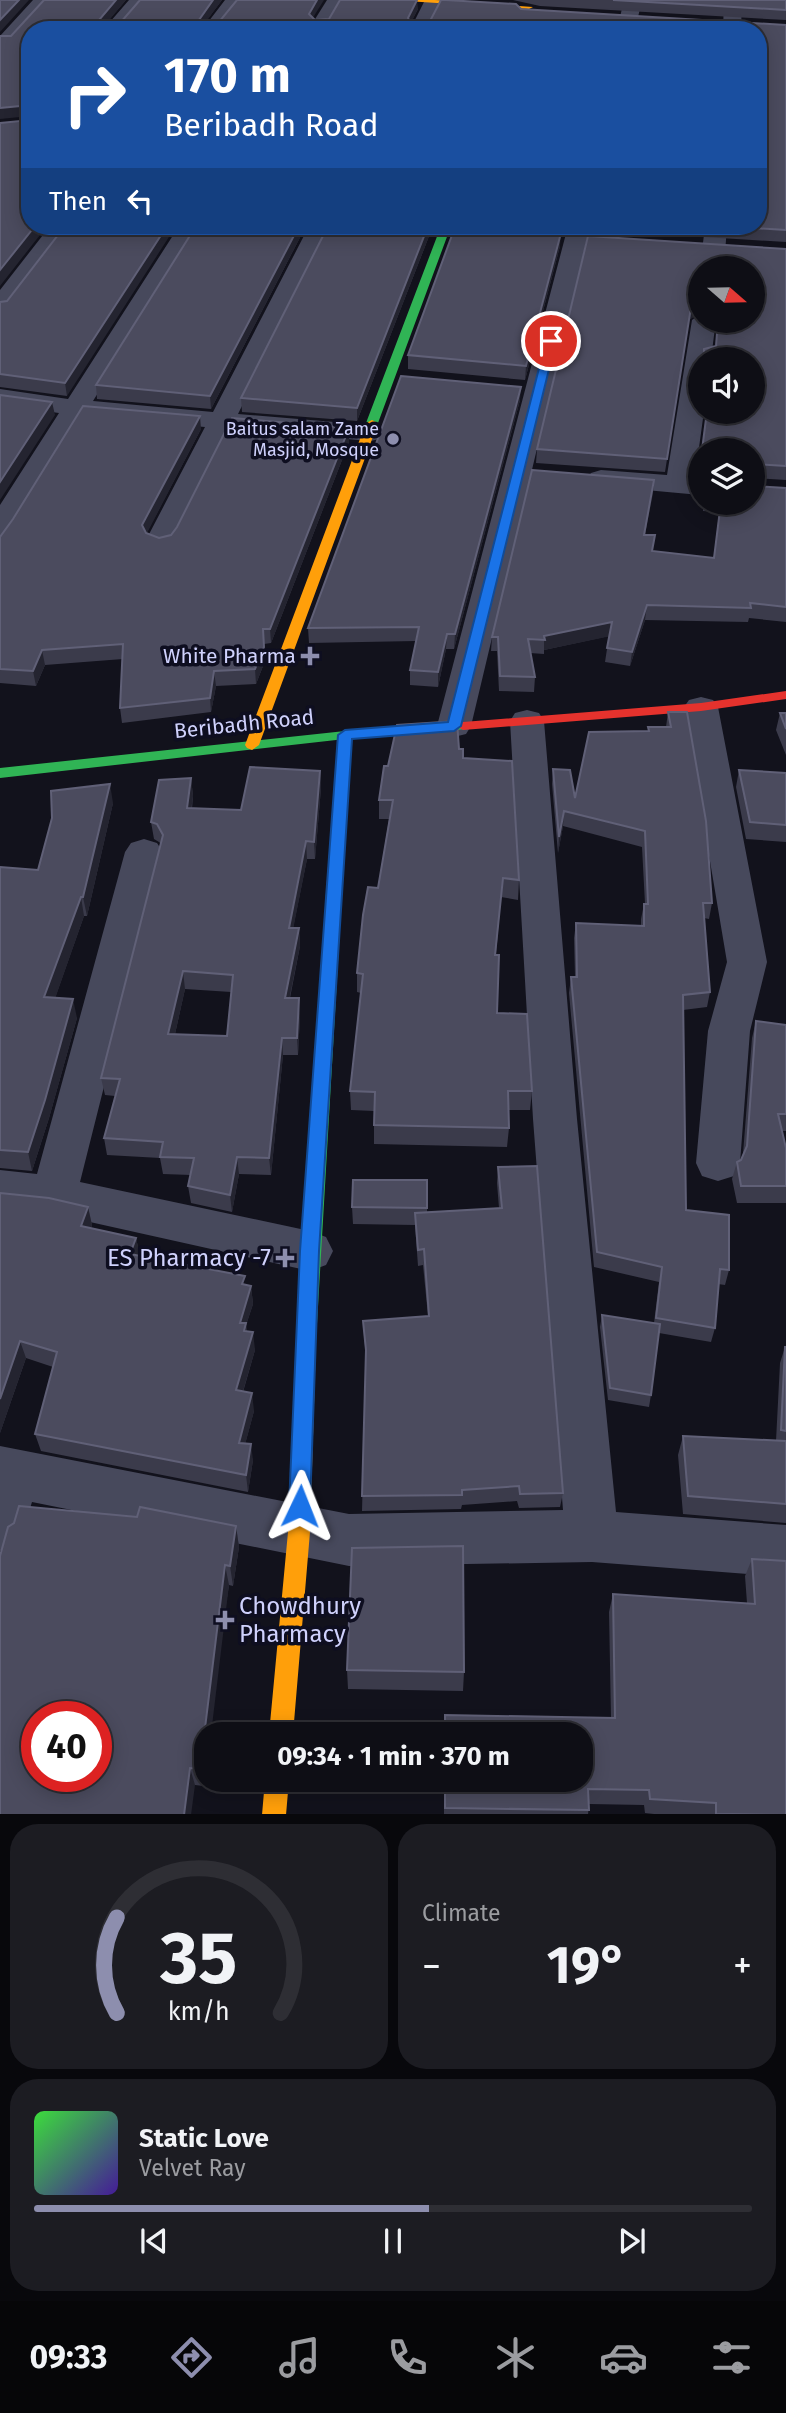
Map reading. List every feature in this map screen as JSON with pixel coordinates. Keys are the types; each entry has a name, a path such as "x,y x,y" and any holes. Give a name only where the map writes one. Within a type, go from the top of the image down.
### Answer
{"main road":[{"path":"395,0 530,11"},
{"path":"253,745 442,235"},
{"name":"Beribadh Road","path":"0,774 146,755 345,735 701,706 786,695"},
{"path":"282,1722 299,1532 310,1251 345,735"},
{"path":"274,1814 276,1792"}],"street":[{"path":"23,21 42,0"},
{"path":"120,21 138,0"},
{"path":"218,21 234,0"},
{"path":"323,21 336,0"},
{"path":"628,21 633,0"},
{"path":"733,0 733,21"},
{"path":"423,21 433,1"},
{"path":"5,41 21,23"},
{"path":"0,306 54,235"},
{"path":"0,528 184,235"},
{"path":"161,540 315,235"},
{"path":"454,726 545,474 524,391 578,235"},
{"path":"687,245 738,248"},
{"path":"694,438 703,333"},
{"path":"390,378 416,380"},
{"path":"0,397 76,408 370,433"},
{"path":"545,474 688,485"},
{"path":"701,706 747,962 729,1031 719,1163"},
{"path":"527,720 555,1119 592,1536"},
{"path":"54,1195 144,852"},
{"path":"0,1189 54,1195 310,1251"},
{"path":"0,1525 6,1472 349,1540 592,1536 786,1551"}],"building":[{"path":"0,0 19,0 0,20"},
{"path":"44,0 116,0 100,21 25,21"},
{"path":"140,0 213,0 199,20 209,21 122,21"},
{"path":"237,0 317,0 309,14 315,20 329,19 340,0 417,0 408,18 410,21 220,21"},
{"path":"441,0 516,4 521,9 720,21 430,21"},
{"path":"613,0 786,0 786,10"},
{"path":"767,24 786,25 786,230 767,229"},
{"path":"21,25 21,106 0,108 0,36 11,36"},
{"path":"21,121 21,235 28,235 0,270 0,123"},
{"path":"58,235 161,235 65,383 0,374 0,302 7,301"},
{"path":"190,235 294,235 210,396 96,385"},
{"path":"323,235 424,235 357,408 241,398"},
{"path":"452,235 560,235 526,366 408,355"},
{"path":"588,236 786,249 786,466 765,465 765,438 704,438 705,424 765,424 765,347 712,347 716,346 717,333 765,333 765,256 688,256 688,326 667,459 537,449"},
{"path":"401,376 521,387 455,634 447,634 438,672 410,670 419,627 308,628"},
{"path":"0,395 52,402 0,482"},
{"path":"83,406 200,416 142,525 146,533 159,538 171,535 177,527 232,418 349,428 270,629 263,629 264,647 255,669 214,671 210,698 120,708 123,644 42,650 33,671 0,669 0,537"},
{"path":"532,470 654,480 644,535 655,535 652,551 714,558 719,515 765,515 765,487 786,488 786,607 750,603 751,608 647,605 632,652 607,648 612,622 544,636 545,640 528,639 535,677 500,676 498,637 492,637"},
{"path":"668,712 687,712 706,821 712,903 703,903 710,992 683,995 686,1210 729,1215 729,1270 720,1269 715,1328 656,1318 662,1267 597,1252 571,977 577,977 576,923 644,926 644,904 648,904 645,831 564,811 559,837 553,769 570,770 575,798 589,732 649,731 648,727 671,727"},
{"path":"780,713 786,713 786,729"},
{"path":"457,721 459,749 463,749 463,758 512,761 519,880 503,878 495,955 499,955 497,1013 527,1014 532,1091 508,1091 509,1128 374,1125 375,1092 350,1091 363,974 357,973 363,915 368,887 378,888 393,800 379,800 384,766 388,766 397,725"},
{"path":"250,767 320,771 314,842 306,841 289,928 299,928 285,998 299,998 297,1038 282,1038 269,1158 237,1157 230,1195 188,1186 194,1158 160,1157 163,1142 104,1138 120,1079 101,1078 163,835 157,824 151,822 159,780 191,778 187,808 241,810","holes":["183,971 233,975 227,1036 168,1034"]},
{"path":"739,770 786,773 786,825 750,822"},
{"path":"110,784 83,897 44,997 73,999 45,1100 28,1152 0,1150 0,867 38,870 52,818 51,791"},
{"path":"756,1021 786,1025 786,1114 778,1114 786,1148 786,1186 741,1186 737,1162 741,1160 747,1146"},
{"path":"537,1166 563,1493 520,1494 519,1486 462,1490 462,1495 362,1496 366,1350 363,1321 429,1316 424,1249 418,1250 415,1213 502,1208 498,1167"},
{"path":"353,1180 427,1180 427,1208 352,1207"},
{"path":"0,1193 49,1198 88,1207 81,1226 136,1238 130,1254 245,1276 242,1284 251,1286 240,1323 246,1323 244,1331 253,1332 236,1390 252,1393 239,1443 251,1444 246,1475 35,1434 57,1352 20,1341 0,1399"},
{"path":"602,1315 660,1324 651,1395 610,1388"},
{"path":"786,1347 786,1431 781,1430"},
{"path":"683,1436 786,1441 786,1504 688,1496"},
{"path":"19,1506 137,1517 140,1507 236,1526 230,1566 225,1565 206,1722 194,1722 194,1768 190,1768 184,1814 0,1814 0,1556 8,1527 14,1523"},
{"path":"463,1546 464,1672 347,1670 352,1548"},
{"path":"752,1559 786,1561 786,1814 716,1814 716,1803 650,1799 649,1790 593,1789 593,1722 445,1722 445,1715 615,1718 613,1594 755,1604"},
{"path":"445,1792 588,1792 589,1810 445,1808"}],"traffic: fast":[{"path":"372,423 443,235"},
{"path":"0,773 345,735 463,726"},
{"path":"306,1341 334,893"}],"traffic: slow":[{"path":"395,0 529,7"},
{"path":"252,745 372,423"},
{"path":"282,1722 299,1532 306,1341"},
{"path":"274,1814 276,1792"}],"traffic: jam":[{"path":"463,726 701,707 786,695"},
{"path":"334,893 345,735"}],"place":[{"name":"Baitus salam Zame Masjid, Mosque","path":"393,439"},
{"name":"White Pharma","path":"310,656"},
{"name":"ES Pharmacy -7","path":"285,1258"},
{"name":"Chowdhury Pharmacy","path":"225,1620"}],"route":[{"path":"300,1506 310,1251 345,735 454,726 551,341"}]}
